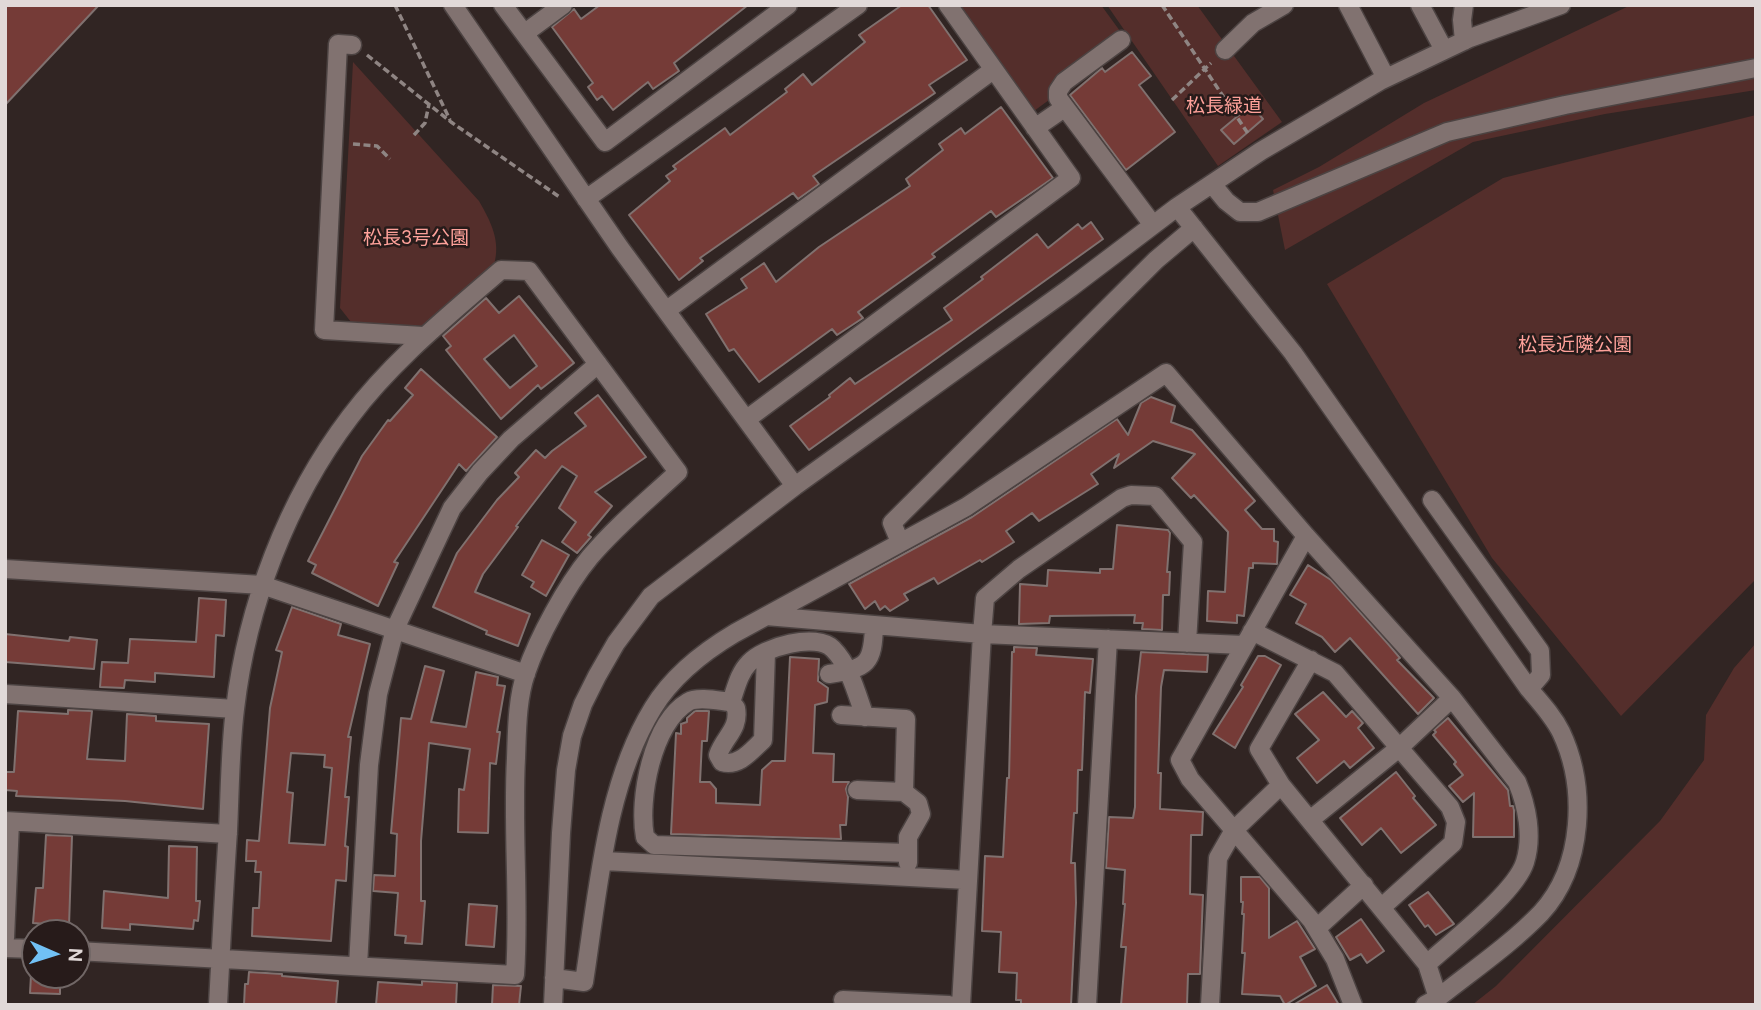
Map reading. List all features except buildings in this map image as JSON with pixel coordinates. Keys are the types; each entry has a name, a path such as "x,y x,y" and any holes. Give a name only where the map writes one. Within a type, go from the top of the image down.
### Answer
{"street":[{"path":"453,5 586,200 795,486"},
{"path":"503,5 604,142 788,5"},
{"path":"525,33 563,5"},
{"path":"586,200 858,5"},
{"path":"747,419 1071,178 948,5"},
{"path":"1225,50 1253,23 1284,5"},
{"path":"1348,5 1386,78"},
{"path":"1420,5 1444,50"},
{"path":"1464,5 1464,41"},
{"path":"553,1005 566,770 572,736 583,704 616,643 651,596 795,486 1059,296 1177,207 1261,151 1386,78 1464,41 1561,5"},
{"path":"1121,40 1064,82 1058,91 1058,98 1153,225"},
{"path":"352,45 338,44 324,330 424,336"},
{"path":"1212,184 1226,201 1240,212 1258,212 1447,132 1565,105 1756,68"},
{"path":"667,310 993,69"},
{"path":"1035,128 1064,108"},
{"path":"1177,207 1293,353 1559,730 1568,750 1575,774 1578,803 1576,831 1570,858 1557,890 1542,911 1517,935 1432,1001"},
{"path":"901,542 892,523 1156,260 1194,228"},
{"path":"91,952 220,958 514,975 517,940 513,806 519,709 526,674 558,605 589,558 678,472 529,271 501,270 424,336 351,416 322,457 286,527 262,585 235,709 220,958 218,1005"},
{"path":"358,966 369,765 378,694 395,629 452,509 473,481 511,439 598,364"},
{"path":"554,978 584,982 615,805 635,744 653,709 673,682 705,651 966,507 1166,373 1306,536 1452,698 1517,782 1528,817 1525,863 1509,889 1427,964"},
{"path":"961,1005 985,597 1019,569 1122,498 1143,494 1155,496 1193,542 1187,642"},
{"path":"1432,500 1540,651 1541,675 1530,689"},
{"path":"1306,536 1180,760 1191,779 1317,928 1335,959 1353,1005"},
{"path":"5,569 262,585 526,674"},
{"path":"766,616 982,634 1187,642 1248,638 1311,660 1335,673 1450,807 1456,822 1453,843 1382,907"},
{"path":"838,672 862,666 870,657 873,650 874,625"},
{"path":"1087,1005 1108,639"},
{"path":"731,702 739,678 749,663 794,642 821,641 831,646 842,659 838,672 866,717"},
{"path":"766,653 764,740 742,759 729,764 722,762 718,755 736,727 736,708 731,702 688,702 668,723 646,774 643,792 645,837 654,845 908,853"},
{"path":"1311,660 1259,749 1281,785 1427,964 1432,1001"},
{"path":"5,694 235,709"},
{"path":"1310,820 1399,748 1452,698"},
{"path":"841,715 906,719 904,792"},
{"path":"1210,1005 1218,858 1234,830 1281,785"},
{"path":"857,790 904,792 918,803 921,814 908,837 908,877"},
{"path":"5,939 8,822 228,834"},
{"path":"604,861 967,880"},
{"path":"1317,928 1364,885"},
{"path":"842,1000 949,1005"}],"path":[{"path":"395,5 451,122"},
{"path":"1162,5 1261,151"},
{"path":"352,45 451,122 563,200"},
{"path":"1172,100 1205,69"},
{"path":"414,135 425,123 429,104"},
{"path":"334,143 377,146 390,159"}],"green space":[{"path":"959,5 1101,5 1128,42 1034,111"},
{"name":"松長緑道","path":"1107,5 1197,5 1282,122 1218,166"},
{"path":"1631,5 1756,5 1756,90 1605,114 1473,142 1285,250 1273,190 1319,167 1424,103"},
{"name":"松長3号公園","path":"353,62 479,201 494,232 494,265 423,326 351,322 340,308"},
{"name":"松長近隣公園","path":"1756,115 1756,579 1621,716 1492,558 1327,284 1503,178"},
{"path":"1756,643 1756,1005 1472,1005 1496,986 1660,821 1704,760 1706,715 1734,668"}]}
